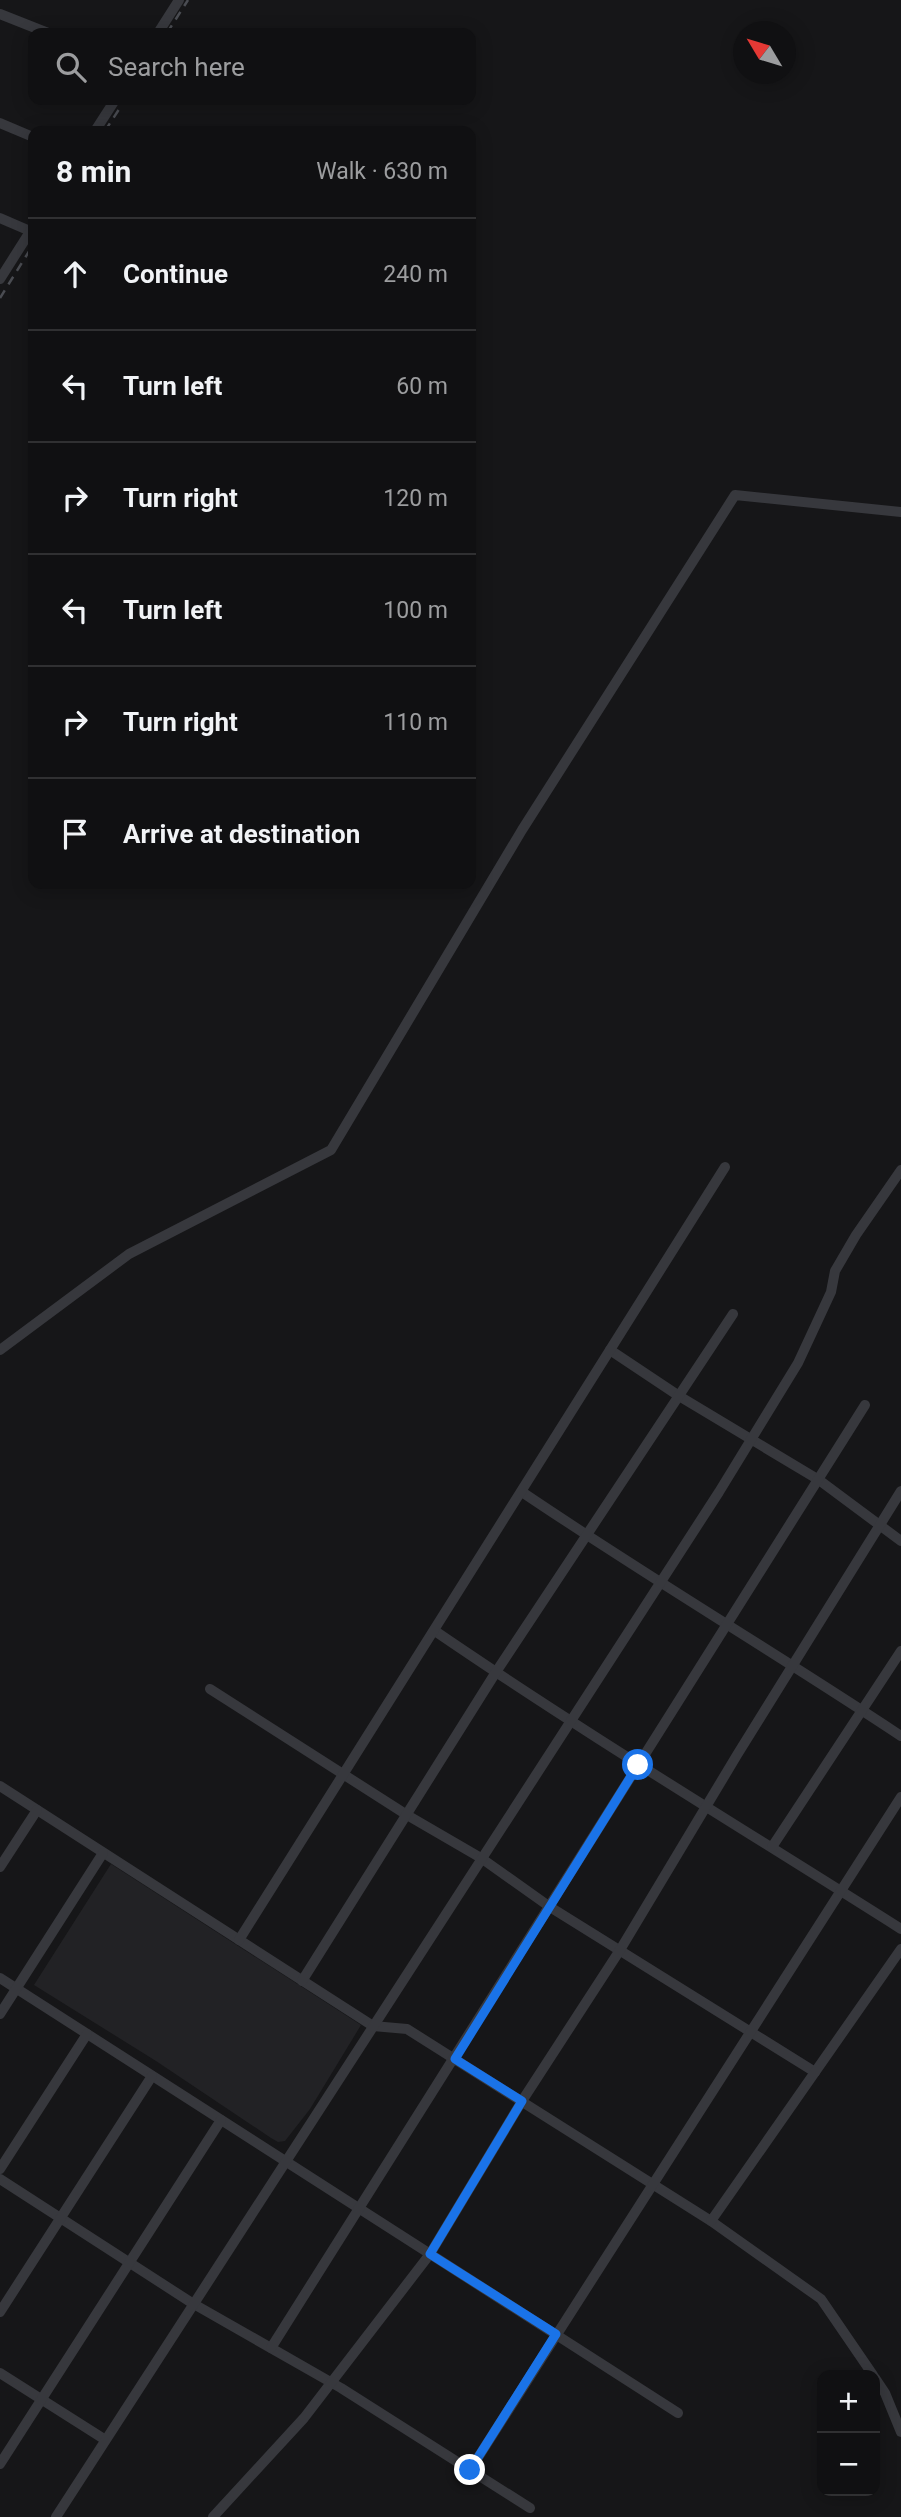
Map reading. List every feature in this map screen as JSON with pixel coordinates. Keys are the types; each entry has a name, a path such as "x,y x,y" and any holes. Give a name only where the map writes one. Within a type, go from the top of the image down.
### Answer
{"street":[{"path":"161,28 179,0"},
{"path":"0,14 35,28"},
{"path":"98,126 112,105"},
{"path":"0,123 28,135"},
{"path":"0,218 28,228"},
{"path":"0,279 28,235"},
{"path":"0,1350 129,1254 331,1150 522,830 735,495 901,512"},
{"path":"239,1940 725,1167"},
{"path":"55,2517 750,1440 798,1363 831,1293 835,1271 856,1235 901,1170"},
{"path":"302,1981 496,1672 733,1314"},
{"path":"610,1350 679,1396 819,1480 901,1541"},
{"path":"271,2348 865,1405"},
{"path":"213,2517 304,2418 430,2254 522,2101 620,1951 901,1491"},
{"path":"522,1492 586,1536 793,1664 901,1736"},
{"path":"435,1631 638,1765 707,1805 901,1929"},
{"path":"772,1847 901,1651"},
{"path":"211,1689 407,1815 481,1858 550,1907 815,2072"},
{"path":"0,1786 373,2026 407,2029 711,2221 821,2299 869,2370"},
{"path":"470,2470 901,1797"},
{"path":"0,1867 37,1810"},
{"path":"0,2014 103,1853"},
{"path":"711,2221 901,1949"},
{"path":"0,1978 678,2413"},
{"path":"0,2169 87,2034"},
{"path":"0,2312 152,2076"},
{"path":"0,2464 221,2120"},
{"path":"0,2179 192,2303 331,2382 530,2508"},
{"path":"0,2373 104,2439"},
{"path":"880,2386 901,2432"}],"shaded area":[{"path":"111,1864 361,2025 310,2109 285,2141 278,2142 271,2138 156,2061 34,1985"}],"railway":[{"path":"170,28 188,0"},
{"path":"108,126 122,105"},
{"path":"0,298 28,253"}],"route":[{"path":"470,2470 556,2334 430,2254 522,2101 455,2059 638,1765"}]}
